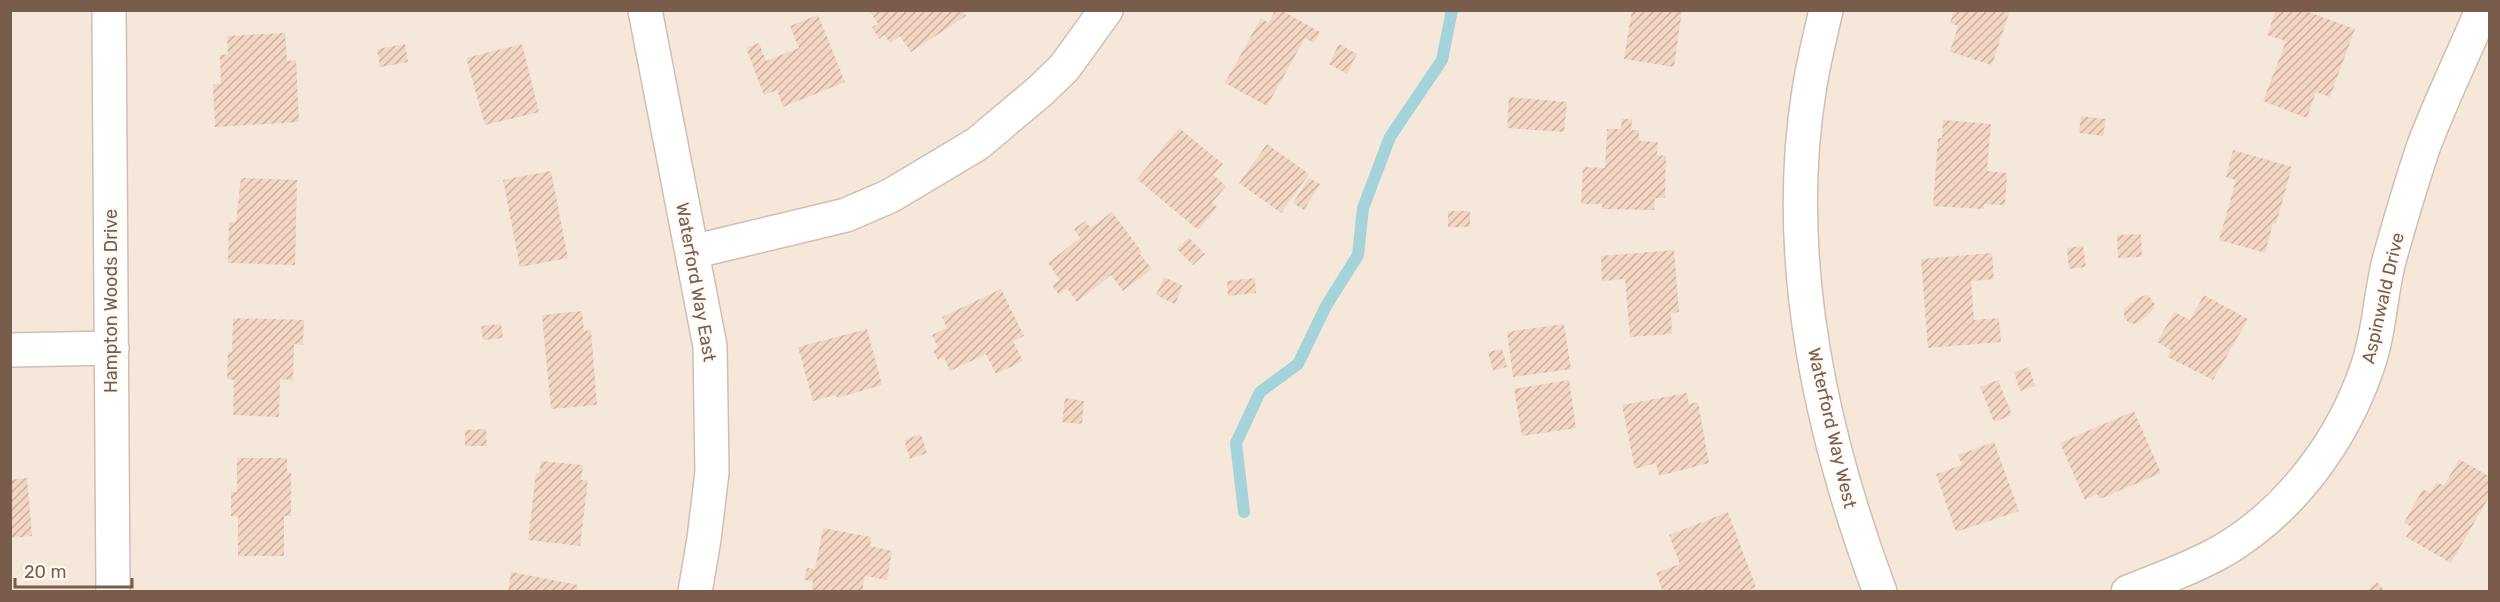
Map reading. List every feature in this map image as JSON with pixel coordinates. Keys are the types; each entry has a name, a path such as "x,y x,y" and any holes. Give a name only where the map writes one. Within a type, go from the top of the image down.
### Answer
{"street":[{"name":"Hampton Woods Drive","path":"109,10 112,591"},
{"name":"Waterford Way East","path":"645,10 710,346 712,472 704,539 694,591"},
{"path":"692,252 846,215 890,196 977,144 1039,92 1064,68 1106,10"},
{"name":"Waterford Way West","path":"1826,10 1809,92 1802,171 1802,252 1813,353 1828,428 1853,520 1880,591"},
{"name":"Aspinwald Drive","path":"2128,591 2171,575 2224,549 2272,514 2311,472 2341,429 2367,368 2378,330 2389,260 2424,148 2482,10"},
{"path":"10,350 112,348"}],"shaded area":[{"path":"10,11 2489,11 2489,591 11,591"}],"building":[{"path":"869,10 963,10 966,16 911,52 900,36 890,43 884,35 879,39 872,27 878,24"},
{"path":"1275,10 1281,10 1320,32 1314,43 1305,38 1267,106 1225,83 1261,18 1269,23"},
{"path":"1632,10 1682,10 1674,67 1624,59"},
{"path":"1954,10 2010,10 1992,65 1950,52 1958,26 1950,23"},
{"path":"2276,10 2303,10 2355,29 2330,97 2316,92 2307,118 2263,101 2286,41 2267,35"},
{"path":"818,15 845,82 783,107 777,90 764,95 746,48 759,43 766,61 799,48 790,26"},
{"path":"285,33 287,61 296,60 299,122 215,127 213,84 221,84 220,55 228,54 227,36"},
{"path":"405,44 408,62 380,67 377,49"},
{"path":"522,44 539,112 485,125 466,58"},
{"path":"1339,44 1357,54 1347,74 1329,64"},
{"path":"1509,97 1567,102 1564,132 1507,128"},
{"path":"2081,116 2106,119 2103,136 2079,133"},
{"path":"1622,119 1632,119 1631,130 1639,130 1639,141 1658,142 1657,155 1666,156 1665,198 1655,198 1654,210 1602,209 1602,204 1581,204 1583,167 1605,168 1607,129 1621,129"},
{"path":"1943,120 1991,124 1987,171 2007,173 2005,205 1984,204 1984,209 1933,206 1938,138 1942,138"},
{"path":"1179,128 1223,164 1213,175 1226,186 1212,203 1217,207 1198,230 1137,179"},
{"path":"1267,144 1309,174 1281,213 1239,183"},
{"path":"2233,150 2292,167 2276,224 2273,223 2265,253 2219,240 2236,180 2226,177"},
{"path":"551,171 568,258 520,267 503,180"},
{"path":"241,178 297,180 295,265 228,263 229,222 236,222"},
{"path":"1309,178 1320,184 1304,210 1293,203"},
{"path":"1448,211 1470,211 1470,227 1448,227"},
{"path":"1112,212 1152,269 1123,291 1111,275 1077,302 1067,288 1059,295 1052,285 1060,280 1048,263 1080,238 1074,229 1085,221 1091,228"},
{"path":"2141,234 2142,257 2118,258 2117,235"},
{"path":"1189,238 1205,254 1193,265 1177,249"},
{"path":"2083,246 2086,267 2069,269 2067,248"},
{"path":"1674,250 1679,312 1671,313 1672,334 1630,337 1625,279 1602,281 1601,256"},
{"path":"1992,253 1994,279 1971,281 1974,320 1999,318 2001,342 1928,348 1921,259"},
{"path":"1164,277 1183,286 1175,304 1156,295"},
{"path":"1255,278 1256,293 1228,296 1227,281"},
{"path":"1001,289 1024,336 1013,341 1023,361 996,374 986,354 950,371 944,357 938,360 933,351 938,348 932,335 947,328 942,317"},
{"path":"2148,295 2154,303 2154,309 2137,324 2129,323 2124,317 2124,309 2139,297"},
{"path":"2204,295 2248,319 2213,380 2168,357 2171,350 2157,342 2174,312 2190,320"},
{"path":"582,311 584,331 591,330 597,405 551,409 542,315"},
{"path":"233,318 304,320 303,345 294,344 293,380 280,379 279,417 233,415 234,380 227,379 228,352 232,352"},
{"path":"501,324 503,338 483,340 481,326"},
{"path":"1564,324 1571,369 1513,377 1507,332"},
{"path":"867,329 882,385 837,398 836,395 813,401 798,347"},
{"path":"1502,349 1507,367 1493,371 1488,352"},
{"path":"2029,367 2035,386 2020,391 2014,372"},
{"path":"1569,380 1576,428 1522,436 1514,389"},
{"path":"1998,380 2012,415 1994,422 1980,387"},
{"path":"1687,393 1689,404 1698,402 1709,463 1659,476 1656,463 1635,469 1622,405"},
{"path":"1065,398 1084,401 1082,424 1062,422"},
{"path":"2134,411 2161,473 2100,499 2097,494 2085,500 2060,443"},
{"path":"486,429 487,446 465,446 465,430"},
{"path":"921,434 927,453 910,459 904,440"},
{"path":"1994,442 2019,511 1956,532 1936,474 1962,465 1958,455"},
{"path":"237,458 287,458 287,472 291,473 291,516 284,516 284,556 238,556 238,516 231,516 231,492 237,492"},
{"path":"2459,459 2490,477 2490,495 2451,563 2406,537 2412,527 2404,523 2423,489 2430,493 2437,482 2444,486"},
{"path":"541,461 583,465 581,480 588,480 580,546 528,540 536,473 539,474"},
{"path":"27,478 32,536 10,538 10,480"},
{"path":"1728,512 1756,587 1744,592 1663,592 1656,573 1680,564 1669,535"},
{"path":"823,528 871,537 870,546 892,551 887,580 865,576 862,592 811,592 813,581 804,580 807,568 815,569"},
{"path":"511,572 578,585 577,592 508,592"},
{"path":"2377,582 2385,592 2366,592"}],"waterway":[{"path":"1244,512 1236,443 1260,392 1298,364 1326,306 1358,255 1363,208 1390,137 1442,60 1452,10"}]}
